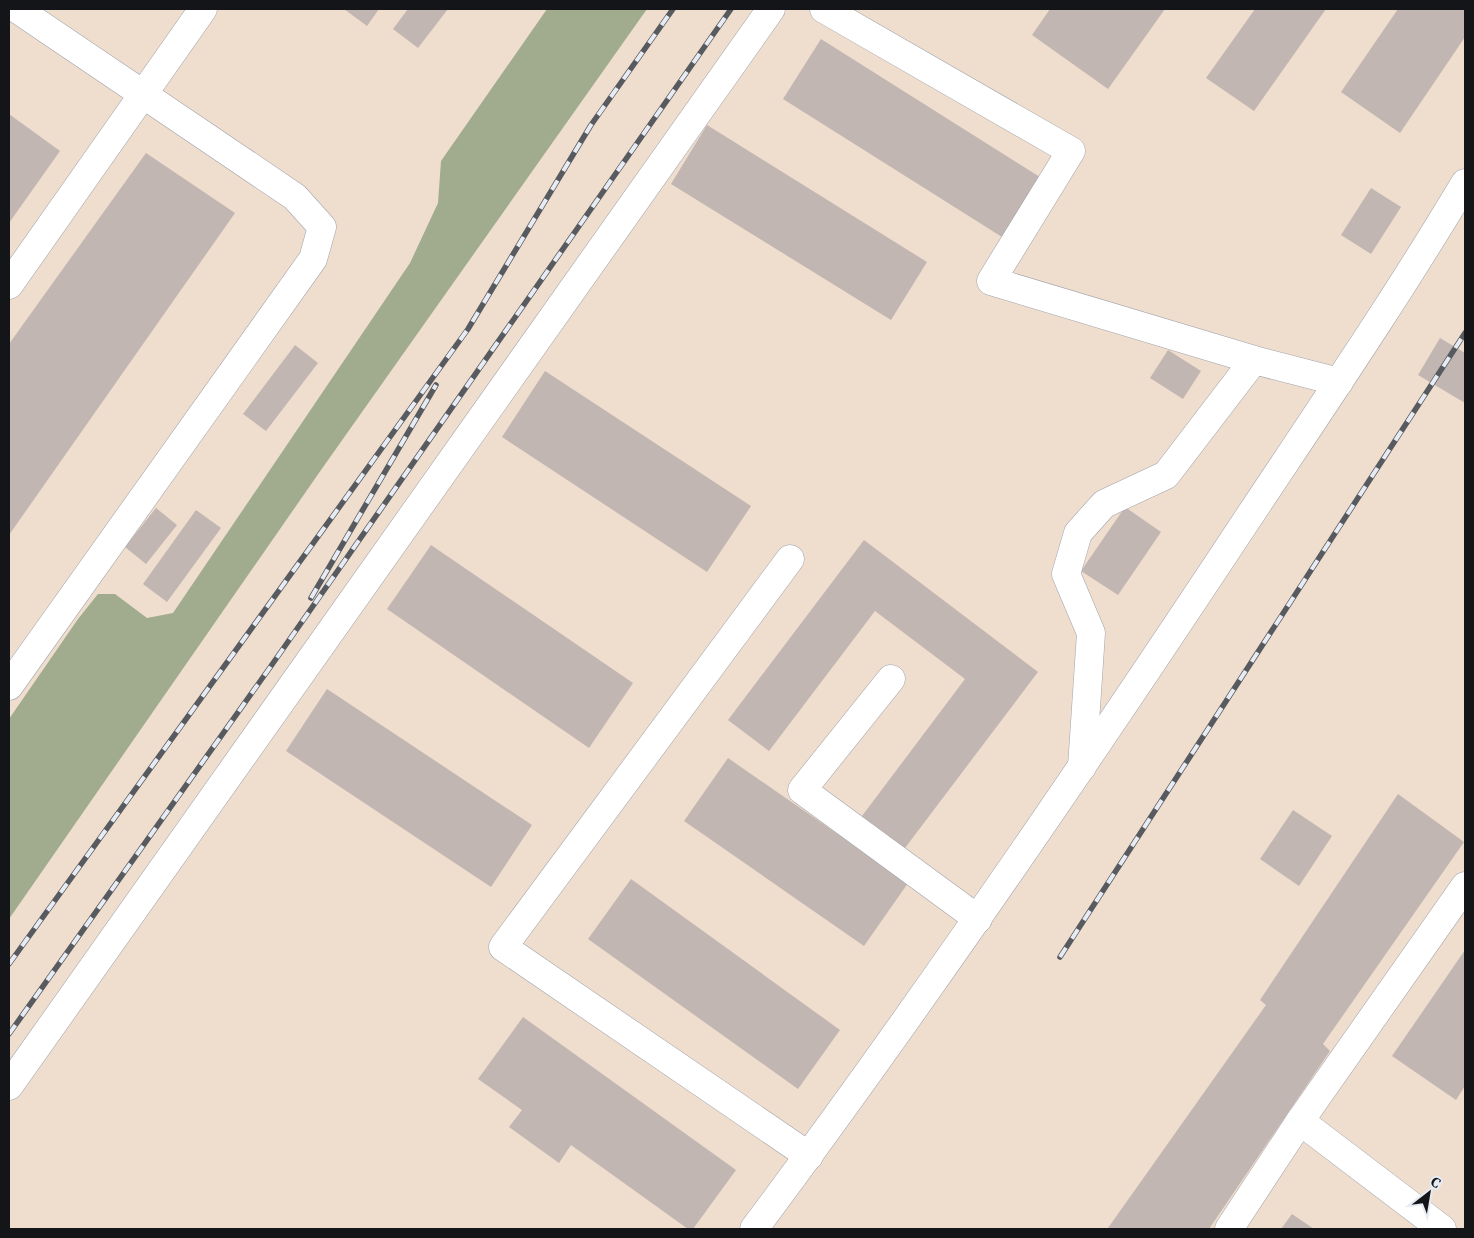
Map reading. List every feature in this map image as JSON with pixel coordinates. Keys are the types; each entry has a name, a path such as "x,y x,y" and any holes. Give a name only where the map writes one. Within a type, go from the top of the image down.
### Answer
{"lane":[{"path":"9,686 313,259 322,227 295,197 17,9"},
{"path":"9,286 203,9"},
{"path":"9,1086 771,9"},
{"path":"824,9 1071,151 992,281 1254,360 1339,382"},
{"path":"754,1229 978,919 1082,769 1339,382 1465,183"},
{"path":"1082,769 1091,633 1066,574 1078,533 1104,504 1166,474 1254,360"},
{"path":"790,559 503,947 808,1156"},
{"path":"891,679 802,790 978,919"},
{"path":"1229,1229 1300,1121 1465,886"},
{"path":"1300,1121 1442,1229"}],"shaded area":[{"path":"9,9 1465,9 1465,1229 9,1229"}],"green space":[{"path":"547,9 647,9 321,470 9,919 9,719 78,619 98,594 115,594 147,618 173,613 410,263 438,203 441,161"}],"building":[{"path":"344,9 379,9 367,26"},
{"path":"408,9 448,9 418,48 393,29"},
{"path":"1050,9 1165,9 1108,89 1032,35"},
{"path":"1255,9 1326,9 1254,111 1206,78"},
{"path":"1398,9 1465,9 1465,37 1400,133 1341,92"},
{"path":"821,39 1040,177 1002,237 783,99"},
{"path":"9,114 60,151 9,223"},
{"path":"707,125 927,262 891,320 671,184"},
{"path":"146,153 235,213 9,535 9,344"},
{"path":"1371,188 1401,207 1371,254 1341,235"},
{"path":"1440,338 1465,353 1465,403 1418,375"},
{"path":"295,345 318,363 266,431 243,414"},
{"path":"1168,350 1201,371 1183,399 1150,378"},
{"path":"545,371 751,506 707,572 502,437"},
{"path":"1125,507 1161,532 1118,595 1081,571"},
{"path":"156,508 177,525 146,564 125,547"},
{"path":"196,510 221,528 167,602 143,584"},
{"path":"864,540 1038,672 905,848 862,816 965,679 875,611 769,751 728,720"},
{"path":"431,545 633,683 589,748 387,609"},
{"path":"327,689 532,825 491,887 286,751"},
{"path":"728,758 908,883 864,946 684,821"},
{"path":"1398,794 1464,842 1323,1044 1330,1051 1209,1229 1108,1228 1266,1005 1260,1000"},
{"path":"1293,810 1332,836 1299,886 1260,859"},
{"path":"631,879 840,1030 798,1089 588,939"},
{"path":"1465,950 1465,1086 1456,1100 1392,1056"},
{"path":"523,1017 736,1170 693,1229 688,1229 571,1145 559,1163 509,1127 522,1110 478,1079"},
{"path":"1292,1214 1314,1229 1281,1229"}],"railway":[{"path":"9,964 468,329 591,125 673,9"},
{"path":"9,1034 271,666 731,9"},
{"path":"1060,957 1465,333"},
{"path":"311,598 436,385"}]}
